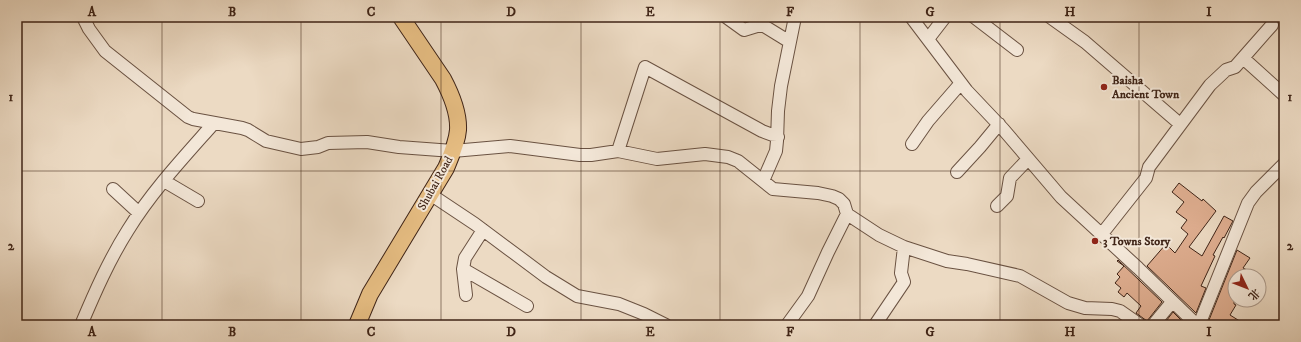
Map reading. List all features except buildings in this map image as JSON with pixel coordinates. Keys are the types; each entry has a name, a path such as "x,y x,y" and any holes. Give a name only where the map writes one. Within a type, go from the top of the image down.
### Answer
{"main road":[{"name":"Shubai Road","path":"357,325 370,294 446,168 453,151 458,130 452,100 443,79 401,17"}],"street":[{"path":"83,17 95,38 113,59 188,117 242,128 266,141 301,149 318,147 328,143 367,142 400,147 453,151 510,146 580,155 618,151 656,159 705,154 717,155 738,161 773,189 818,193 839,198 844,204 847,214 879,235 904,247 947,261 1020,276 1068,303 1085,308 1112,309 1120,311 1140,325"},
{"path":"726,17 744,30 757,26 764,26 790,42"},
{"path":"763,181 776,151 778,137 778,111 795,17"},
{"path":"911,17 961,83 999,124 1061,197 1198,325 1248,203 1256,192 1284,164"},
{"path":"928,39 945,17"},
{"path":"974,17 1017,50"},
{"path":"1054,18 1180,124"},
{"path":"1101,235 1146,178 1150,167 1180,124 1218,76 1226,70 1235,67 1272,25"},
{"path":"1243,58 1284,95"},
{"path":"618,151 645,67 762,131 778,137"},
{"path":"912,144 928,120 961,83"},
{"path":"81,325 107,266 139,213 164,181 214,123"},
{"path":"957,172 999,124"},
{"path":"997,206 1007,196 1010,178 1028,159"},
{"path":"164,181 198,201"},
{"path":"113,189 139,213"},
{"path":"430,194 483,230 546,277 577,296 619,304 666,325"},
{"path":"787,325 808,296 847,214"},
{"path":"466,295 463,269 465,258 483,230"},
{"path":"875,325 904,282 901,273 904,247"},
{"path":"463,269 527,306"},
{"path":"1153,325 1172,302"}],"place":[{"name":"Baisha Ancient Town","path":"1104,87"},
{"name":"3 Towns Story","path":"1095,241"}]}
